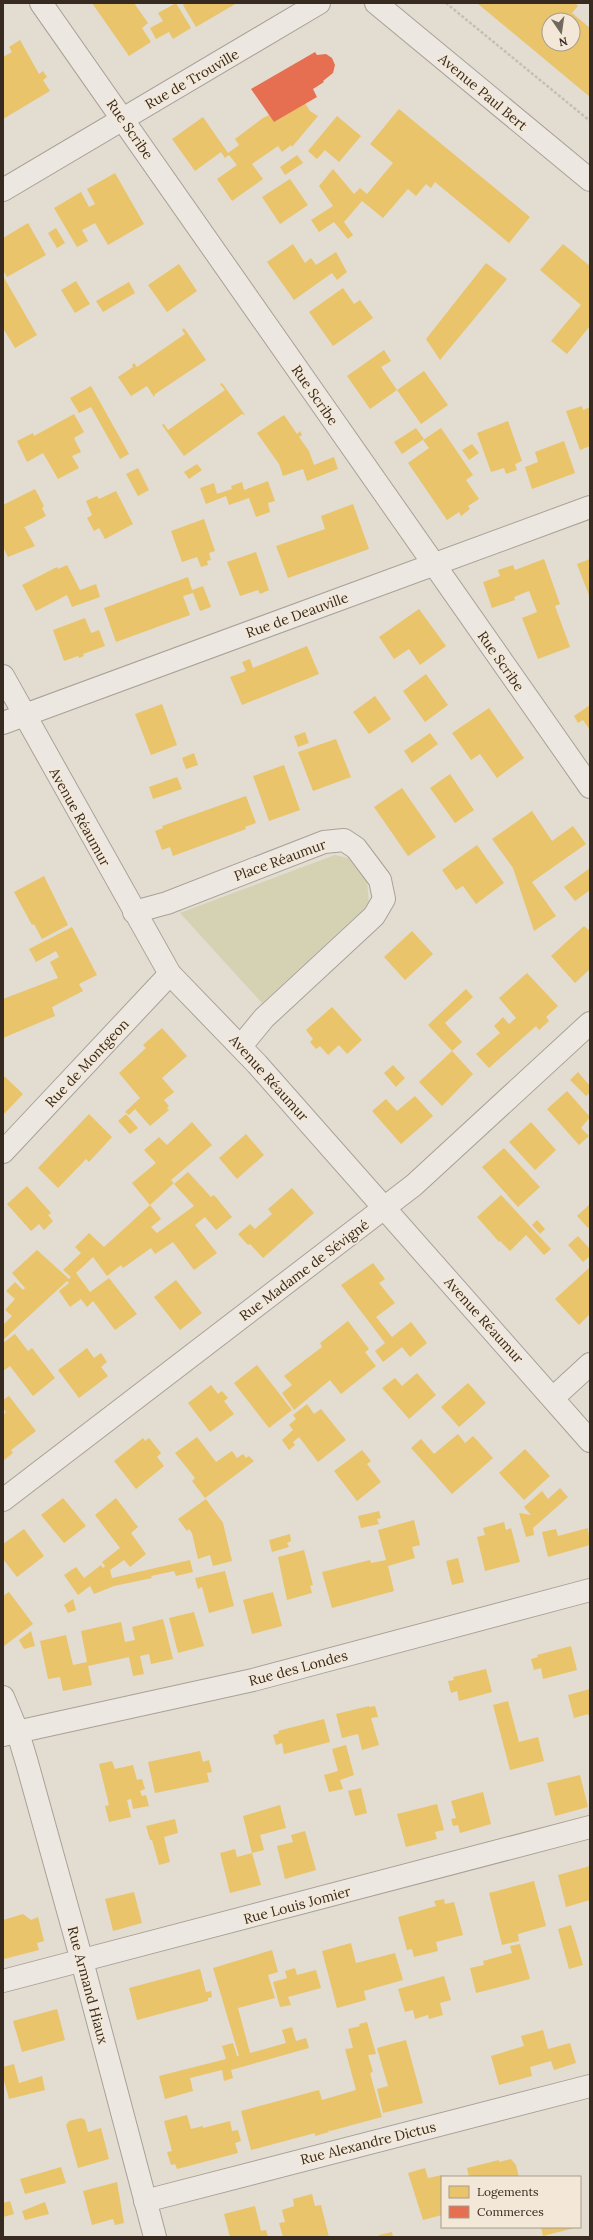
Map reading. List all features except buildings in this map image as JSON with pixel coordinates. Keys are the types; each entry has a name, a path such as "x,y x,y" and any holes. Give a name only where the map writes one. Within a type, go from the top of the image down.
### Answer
{"street":[{"name":"Rue Scribe","path":"41,3 433,565 590,787"},
{"name":"Rue de Trouville","path":"3,190 319,3"},
{"name":"Avenue Paul Bert","path":"376,3 590,180"},
{"name":"Rue de Deauville","path":"3,723 590,507"},
{"name":"Avenue Réaumur","path":"3,676 170,974 240,1046 590,1441"},
{"name":"Place Réaumur","path":"134,912 167,903 324,842 344,840 356,848 380,880 384,899 374,916 264,1018 240,1046"},
{"name":"Rue de Montgeon","path":"3,1152 170,974"},
{"name":"Rue Madame de Sévigné","path":"3,1500 414,1185 590,1023"},
{"path":"553,1398 590,1364"},
{"name":"Rue des Londes","path":"10,1734 253,1680 590,1590"},
{"name":"Rue Armand Hiaux","path":"3,1697 10,1734 82,1960 155,2237"},
{"name":"Rue Louis Jomier","path":"3,1981 590,1828"},
{"name":"Rue Alexandre Dictus","path":"145,2201 590,2086"}],"path":[{"path":"446,3 590,121"}],"shaded area":[{"path":"335,855 348,858 367,881 369,904 262,1003 180,913"}]}
